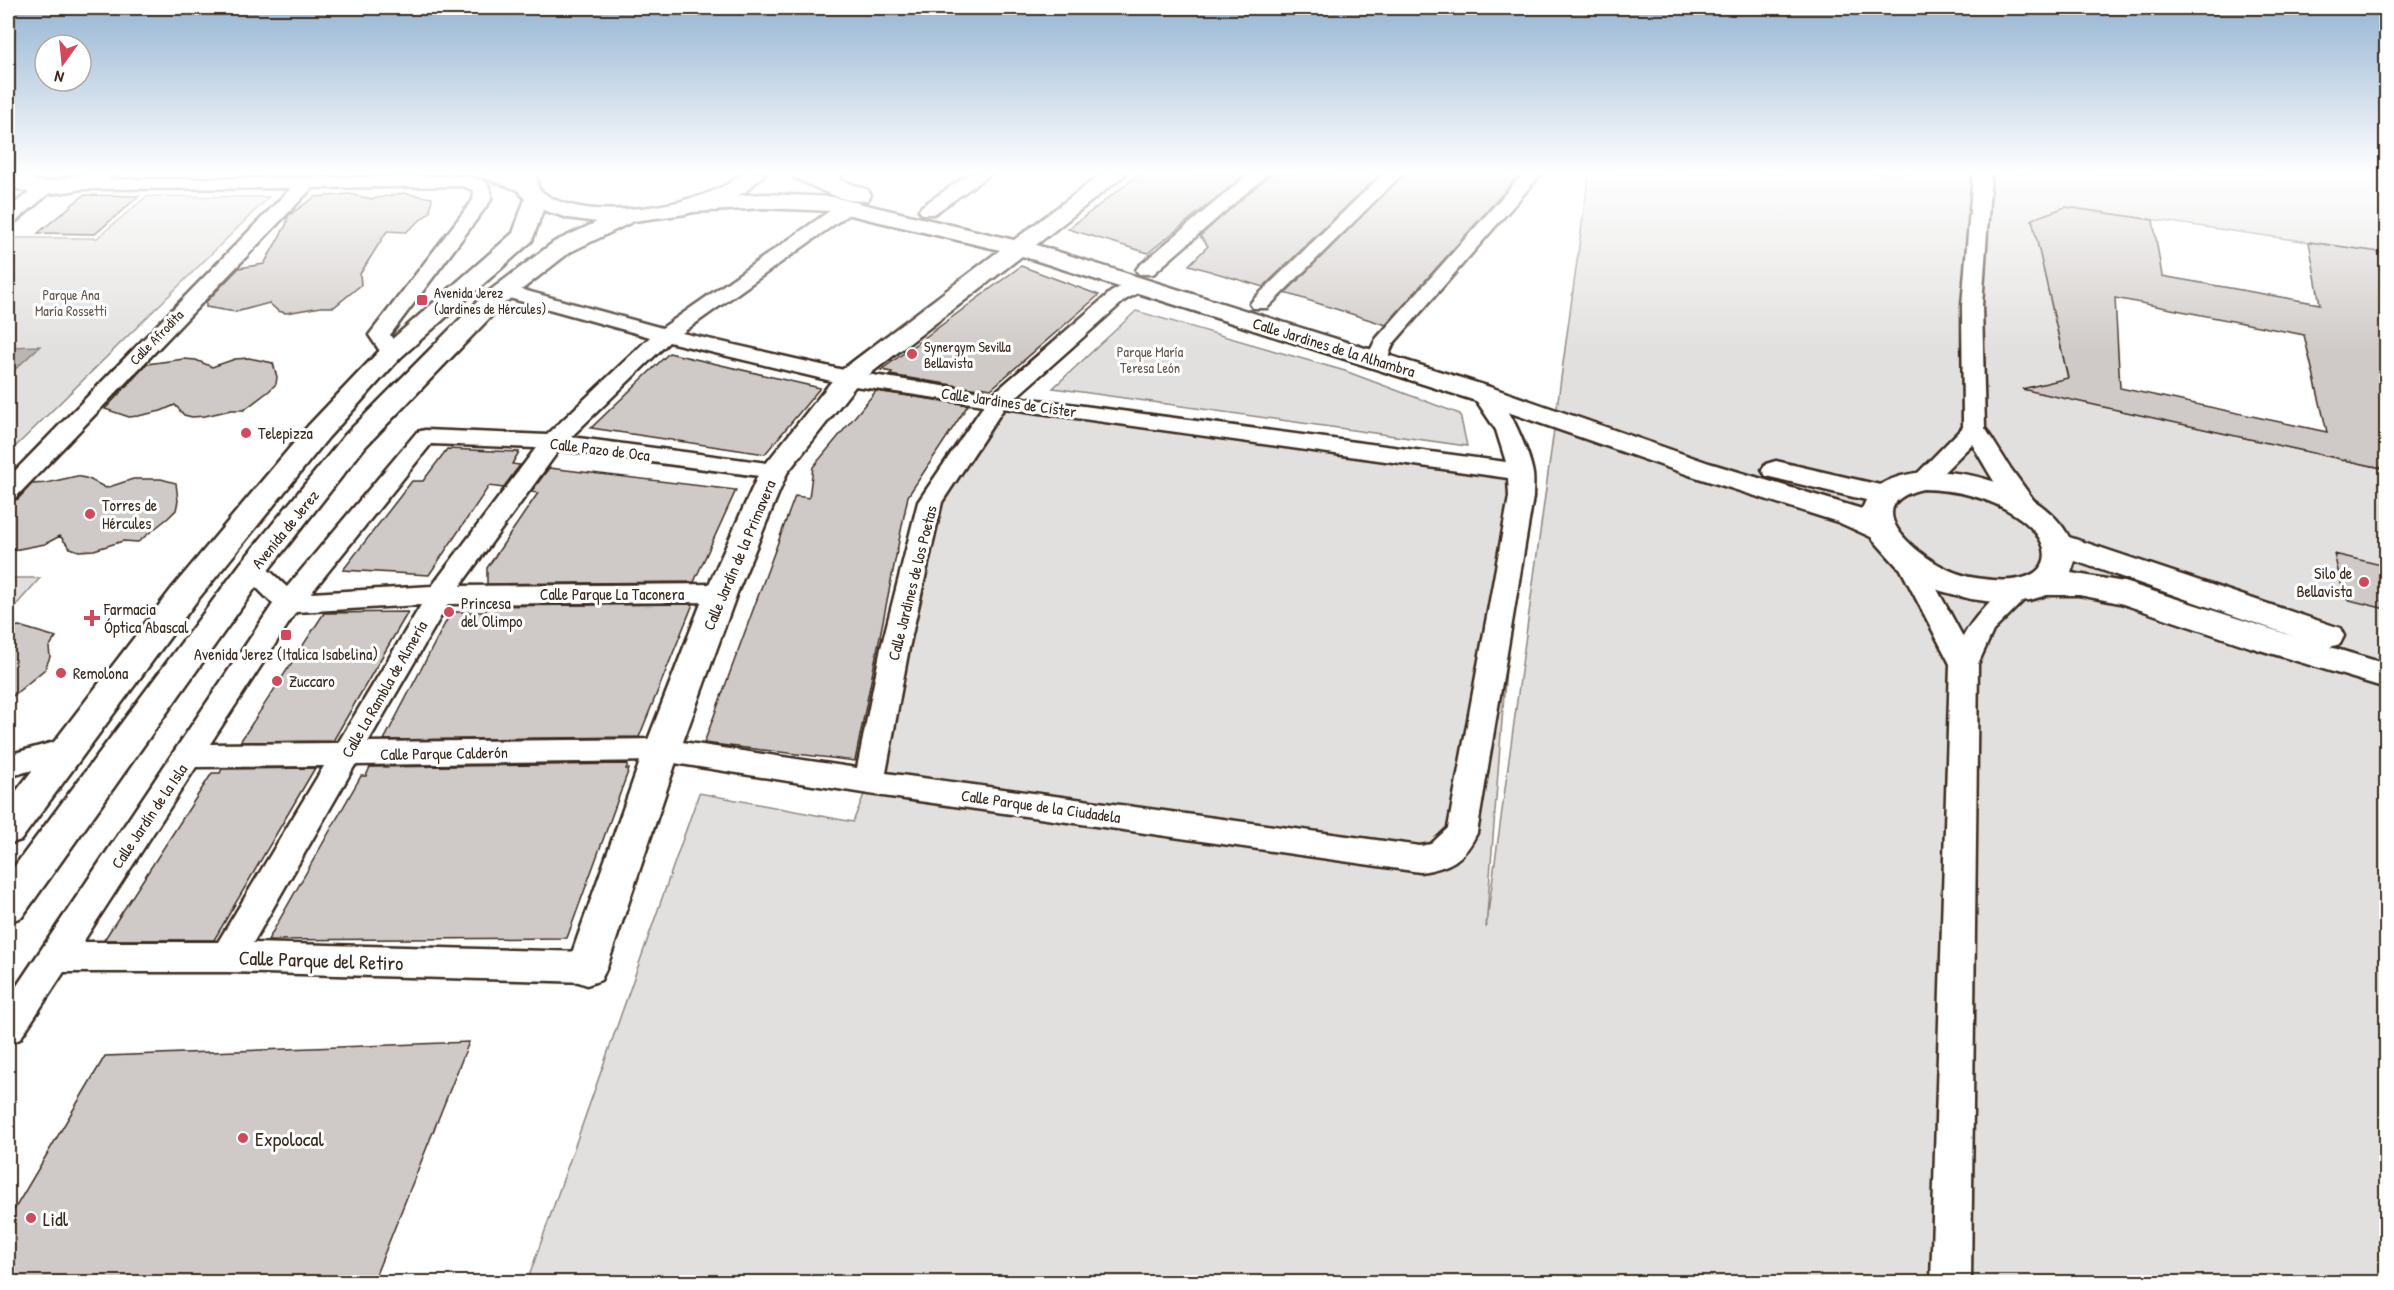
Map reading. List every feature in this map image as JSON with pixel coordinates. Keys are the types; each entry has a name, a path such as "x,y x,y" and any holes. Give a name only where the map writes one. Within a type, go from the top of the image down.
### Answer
{"street":[{"name":"Calle Afrodita","path":"8,492 258,233"},
{"path":"391,353 379,335 457,233"},
{"path":"8,829 184,595 318,432 391,353 524,236 524,233"},
{"name":"Avenida de Jerez","path":"8,905 252,570 355,441 493,300 562,247 591,233"},
{"name":"Calle La Rambla de Almería","path":"227,957 440,595 553,442 665,334 809,233"},
{"name":"Calle Jardines de la Alhambra","path":"982,233 1027,242"},
{"name":"Calle Jardines de la Alhambra","path":"1000,233 1141,278 1359,355 1477,383"},
{"name":"Calle Jardín de la Primavera","path":"587,967 662,750 721,593 774,471 848,378 1038,233"},
{"name":"Calle Jardines de los Poetas","path":"869,782 895,648 930,502 998,402 1192,233"},
{"path":"1260,304 1332,233"},
{"path":"1359,355 1378,355 1383,349 1383,343 1478,233"},
{"path":"1951,1282 1964,664 1982,626 2058,570 2062,558 2059,544 2047,526 2028,509 2001,473 1974,428 1972,306 1977,233"},
{"name":"Calle Jardines de la Alhambra","path":"1141,278 1260,304 1383,343 1477,383"},
{"name":"Calle Jardines de Cister","path":"505,291 665,334 848,378 998,402 1508,470 1521,474"},
{"path":"1477,383 1499,414 1509,433 1521,474"},
{"path":"1477,383 1705,451 1885,495"},
{"path":"1477,383 1699,470 1819,505 1881,530"},
{"path":"1923,480 1974,428"},
{"name":"Calle Pazo de Oca","path":"425,437 553,442 774,471"},
{"name":"Calle Jardín de la Isla","path":"8,1028 288,603 425,437"},
{"name":"Calle Parque de la Ciudadela","path":"662,750 869,782 1420,859 1440,856 1462,833 1521,497 1521,474"},
{"path":"2028,509 2004,496 1976,486 1949,480 1923,480 1901,485 1885,495 1878,505 1877,517 1881,530 1892,547 1910,562 1935,576 1963,587 1993,592 2079,584 2124,593 2262,639 2386,676"},
{"path":"2059,544 2250,611 2386,654"},
{"path":"1910,562 1964,664"},
{"path":"252,570 288,603"},
{"name":"Calle Parque La Taconera","path":"288,603 440,595 721,593"},
{"path":"8,766 68,749"},
{"name":"Calle Parque Calderón","path":"189,756 662,750"},
{"name":"Calle Parque del Retiro","path":"55,957 227,957 587,967"}],"green space":[{"name":"Parque Ana María Rossetti","path":"103,233 232,233 8,454 8,238 97,238"},
{"path":"1581,233 2035,233 2068,378 2023,389 2386,469 2386,1282 527,1282 699,793 853,822 869,782 930,502 998,401 1521,474 1486,928"},
{"path":"2248,233 2386,233 2386,253"},
{"name":"Parque María Teresa León","path":"1136,311 1345,371 1460,414 1467,446 1053,388"},
{"path":"8,578 40,578 10,612 8,612"}],"shaded area":[{"path":"40,346 8,376 8,347"}],"building":[{"path":"281,233 386,233 360,274 361,285 334,307 286,313 278,311 269,303 236,312 206,307 206,302 239,268 264,264"},
{"path":"1082,233 1173,233 1148,253"},
{"path":"1203,233 1319,233 1263,287 1189,265 1208,246 1200,236"},
{"path":"1345,233 1467,233 1386,325 1285,293"},
{"path":"2035,233 2155,233 2162,276 2320,304 2309,242 2386,253 2386,469 2022,389 2068,378","holes":["2115,298 2304,335 2327,432 2120,388"]},
{"path":"1021,266 1099,295 991,389 890,375 892,372 881,370"},
{"path":"669,353 820,388 765,454 591,428"},
{"path":"249,358 273,363 277,377 276,384 269,391 244,410 192,417 184,415 175,405 161,411 129,417 105,409 147,364 184,359 196,360 212,367 235,359"},
{"path":"876,391 968,405 908,496 855,761 704,743 795,496 809,498 813,467"},
{"path":"447,449 519,452 512,464 520,465 503,488 489,486 429,575 343,570 412,481 423,481"},
{"path":"549,468 736,490 694,582 487,584 487,568 538,493 531,492"},
{"name":"Torres de Hércules","path":"77,476 89,479 106,488 133,479 161,479 176,483 178,501 176,510 138,542 123,541 94,550 79,551 70,548 60,536 45,544 8,551 8,502 18,499 32,484"},
{"name":"Silo de Bellavista","path":"2334,554 2386,566 2386,609 2345,599"},
{"path":"693,604 639,737 384,740 451,612 486,612 486,606"},
{"path":"408,612 333,741 240,742 324,613"},
{"path":"19,626 56,637 49,647 50,657 45,669 8,700 8,628"},
{"path":"628,764 626,769 629,769 567,938 268,940 361,776 366,776 370,767"},
{"path":"315,768 214,940 104,940 212,773 220,773 222,769"},
{"name":"Expolocal","path":"469,1042 373,1282 8,1282 8,1220 105,1056"}],"place":[{"name":"Avenida Jerez (Jardines de Hércules)","path":"422,300"},
{"name":"Synergym Sevilla Bellavista","path":"912,354"},
{"name":"Telepizza","path":"246,433"},
{"name":"Torres de Hércules","path":"90,514"},
{"name":"Silo de Bellavista","path":"2364,582"},
{"name":"Princesa del Olimpo","path":"449,612"},
{"name":"Farmacia Óptica Abascal","path":"92,618"},
{"name":"Avenida Jerez (Italica Isabelina)","path":"286,635"},
{"name":"Remolona","path":"61,673"},
{"name":"Zuccaro","path":"277,681"},
{"name":"Expolocal","path":"243,1138"},
{"name":"Lidl","path":"31,1218"}]}
